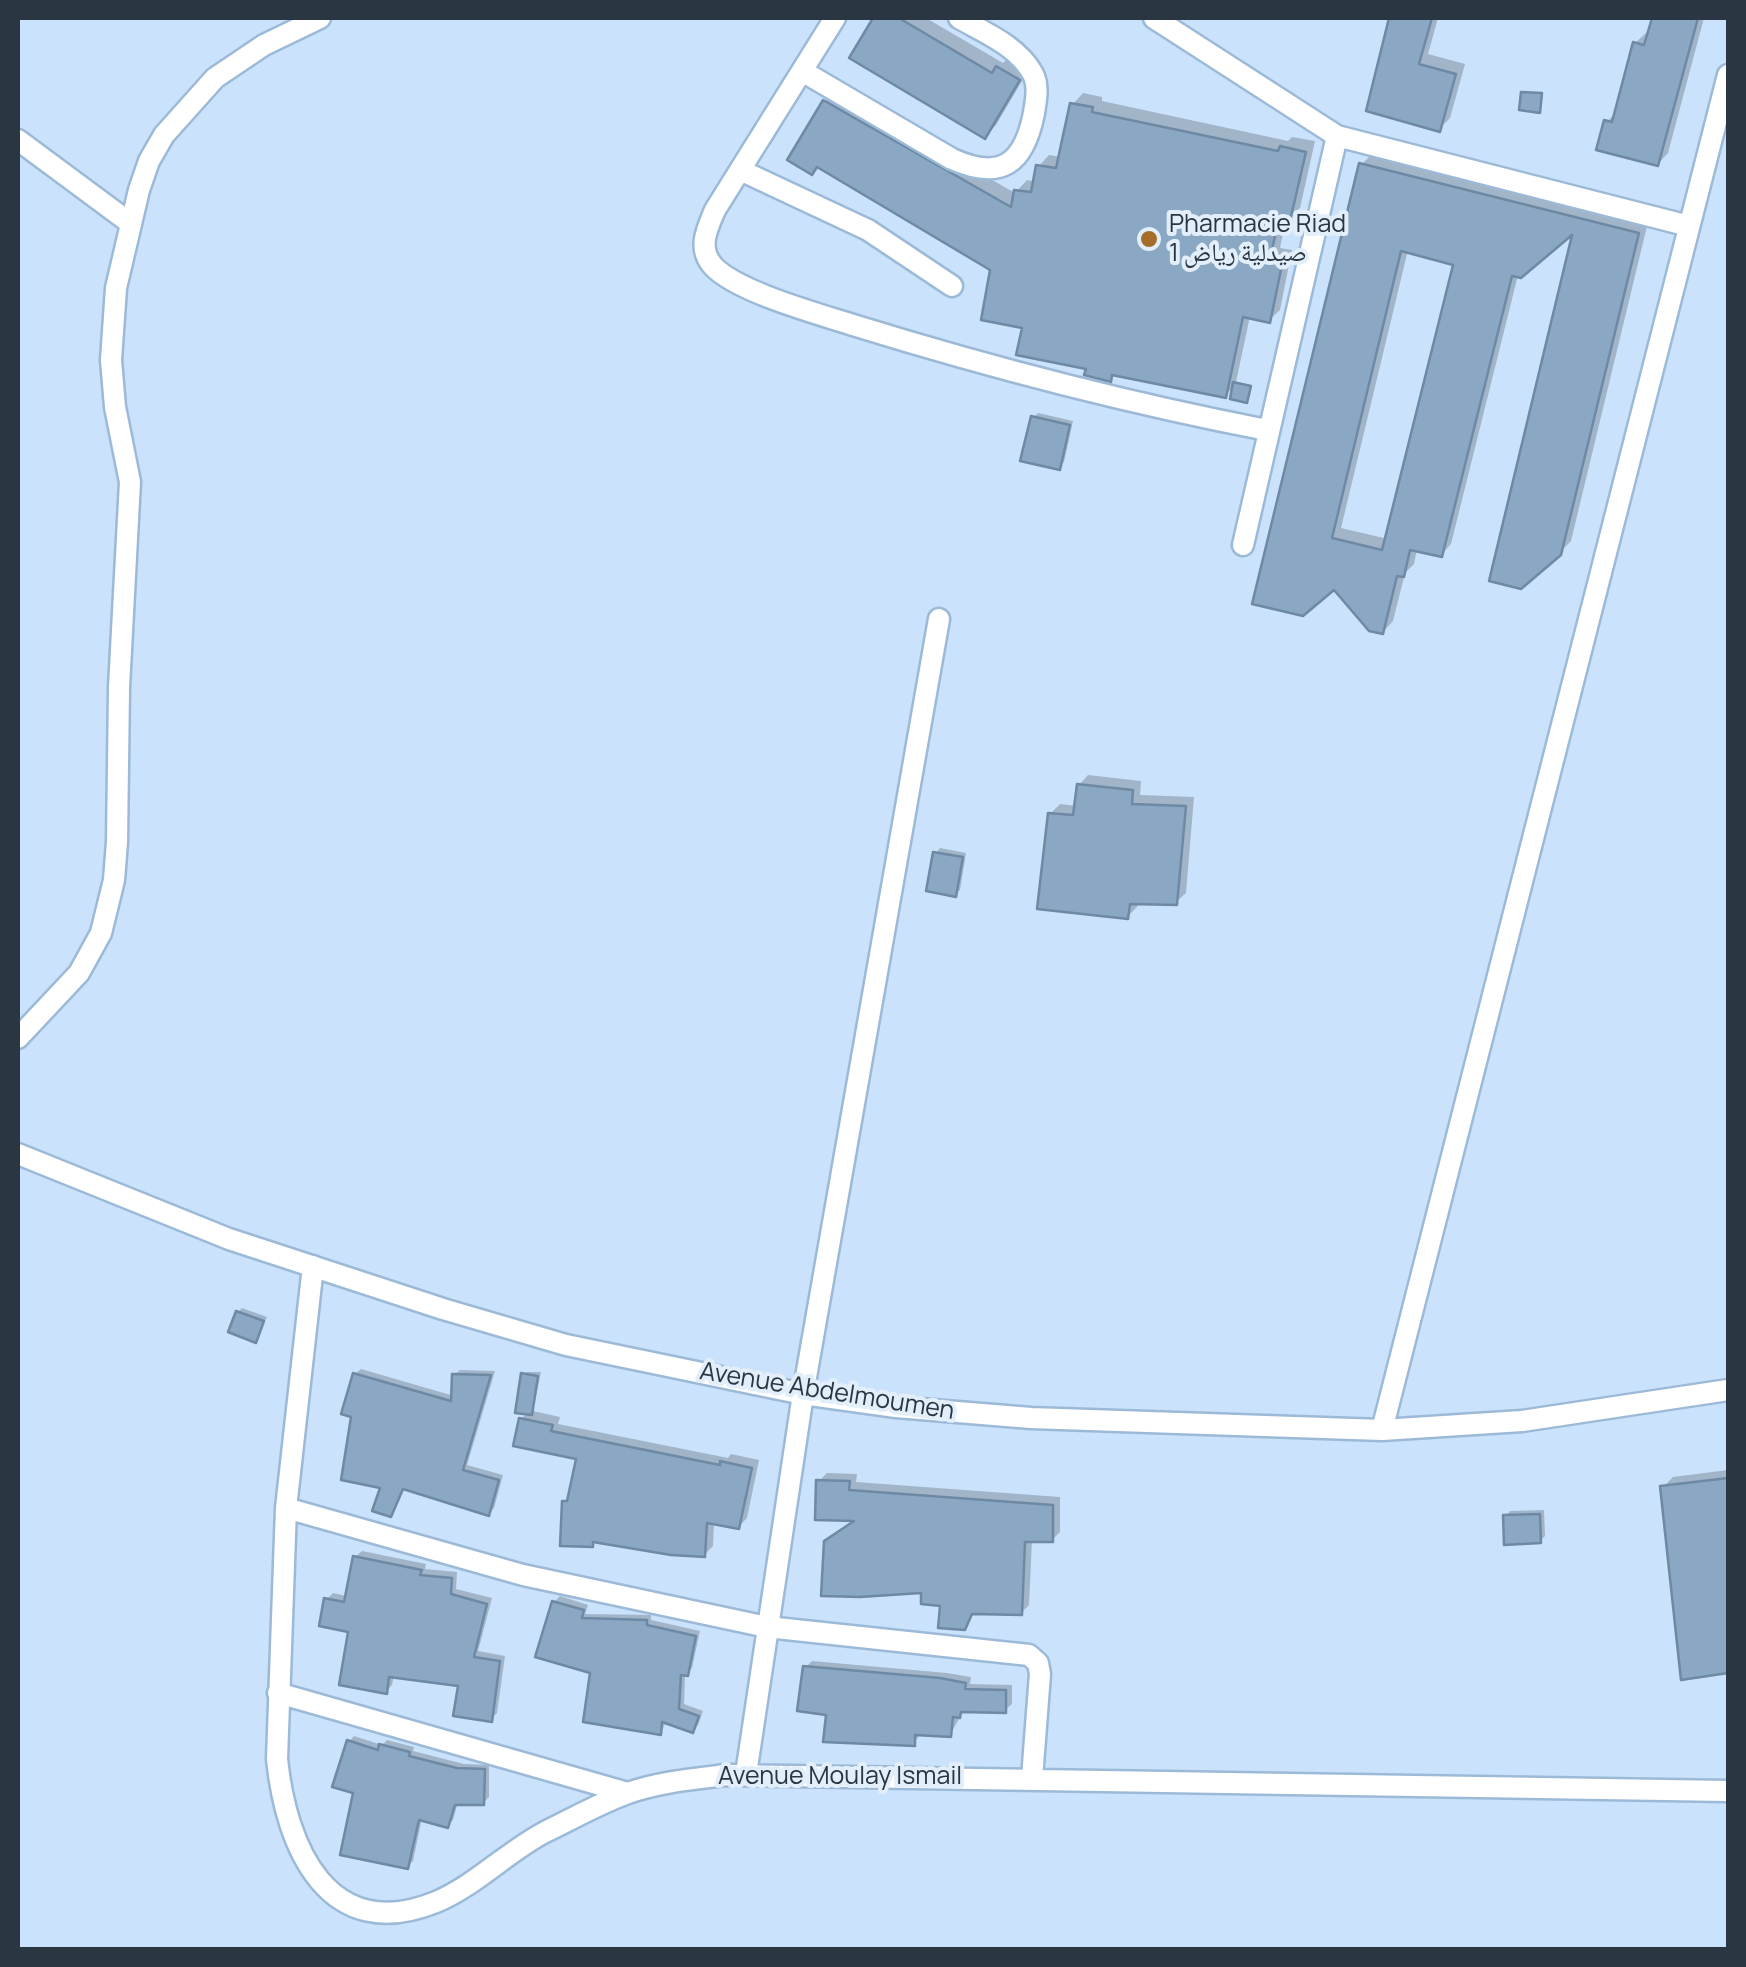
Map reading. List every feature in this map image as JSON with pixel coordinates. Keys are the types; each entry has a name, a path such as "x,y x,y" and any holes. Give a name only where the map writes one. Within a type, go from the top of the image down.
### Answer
{"street":[{"path":"18,1038 79,973 101,933 114,880 130,482 110,360 116,288 130,223 149,161 185,109 239,60 320,18"},
{"path":"834,18 715,210 704,248 711,264 760,293 941,352 1109,396 1267,430"},
{"path":"802,71 952,159 977,170 998,168 1016,158 1031,129 1036,80 1027,64 1010,48 959,18"},
{"path":"1154,18 1337,136 1689,226"},
{"path":"1382,1430 1728,75"},
{"path":"1242,545 1337,136"},
{"path":"18,140 130,223"},
{"path":"740,170 868,230 952,286"},
{"path":"746,1774 804,1394 939,619"},
{"name":"Avenue Abdelmoumen","path":"18,1154 229,1239 566,1345 804,1394 896,1407 1032,1418 1382,1430 1522,1421 1728,1390"},
{"name":"Avenue Moulay Ismail","path":"313,1266 286,1508 276,1759 280,1795 300,1852 338,1900 368,1911 401,1911 438,1901 531,1840 628,1793 688,1780 746,1774 1344,1788 1728,1792"},
{"path":"286,1508 523,1575 766,1627 1034,1657 1040,1674 1032,1778"},
{"path":"278,1693 628,1793"}],"building":[{"path":"873,18 899,18 992,73 996,66 1020,80 985,139 849,58"},
{"path":"1389,18 1432,18 1419,64 1456,74 1440,132 1366,111"},
{"path":"1652,18 1698,18 1658,166 1596,150 1604,120 1612,122 1633,42 1644,45"},
{"path":"1521,92 1542,93 1540,113 1519,110"},
{"name":"Pharmacie Riad 1 صيدلية رياض","path":"823,100 1011,207 1014,190 1031,192 1036,165 1056,168 1070,103 1093,107 1092,112 1278,151 1280,146 1306,152 1290,221 1279,219 1270,258 1283,260 1270,323 1243,317 1226,398 1112,375 1111,382 1084,375 1086,369 1016,355 1022,328 981,320 990,270 817,167 812,175 787,160"},
{"path":"1359,163 1639,233 1561,555 1521,589 1489,581 1572,235 1521,278 1512,276 1442,557 1410,550 1404,577 1397,576 1383,634 1369,631 1334,590 1303,616 1252,604","holes":["1401,251 1453,265 1382,550 1332,538"]},
{"path":"1233,382 1251,386 1247,403 1230,399"},
{"path":"1031,416 1070,425 1060,470 1020,461"},
{"path":"1077,784 1133,790 1132,804 1186,806 1177,905 1130,904 1128,919 1037,909 1048,813 1073,815"},
{"path":"933,852 963,857 956,897 926,891"},
{"path":"236,1311 264,1321 256,1343 228,1332"},
{"path":"353,1373 451,1401 452,1374 491,1375 463,1470 499,1480 489,1516 403,1489 391,1517 372,1511 380,1488 341,1480 351,1417 341,1414"},
{"path":"521,1373 538,1376 532,1415 515,1413"},
{"path":"519,1418 553,1425 551,1431 752,1468 739,1529 707,1523 705,1557 593,1542 593,1547 560,1546 562,1501 567,1501 576,1459 513,1446"},
{"path":"1728,1478 1728,1673 1681,1680 1660,1486"},
{"path":"816,1480 850,1481 849,1490 1053,1505 1053,1542 1025,1542 1022,1615 972,1614 965,1630 938,1628 940,1606 921,1604 921,1593 821,1596 824,1541 854,1521 815,1520"},
{"path":"1540,1514 1541,1543 1504,1545 1503,1515"},
{"path":"353,1556 422,1570 420,1575 452,1578 451,1594 487,1604 474,1657 500,1661 492,1722 453,1716 458,1686 389,1677 387,1694 339,1685 348,1632 319,1626 324,1598 344,1602"},
{"path":"552,1601 584,1610 582,1618 647,1620 647,1625 696,1636 688,1676 681,1675 679,1709 699,1716 693,1733 662,1722 661,1735 583,1722 590,1673 535,1657"},
{"path":"803,1666 940,1678 966,1683 965,1689 1006,1690 1006,1713 961,1712 960,1718 953,1717 951,1737 915,1735 915,1746 823,1742 826,1715 797,1711"},
{"path":"347,1740 378,1750 379,1744 457,1768 485,1769 484,1805 455,1805 448,1828 419,1820 408,1869 340,1855 353,1793 332,1787"}],"place":[{"name":"Pharmacie Riad 1 صيدلية رياض","path":"1149,239"}]}
